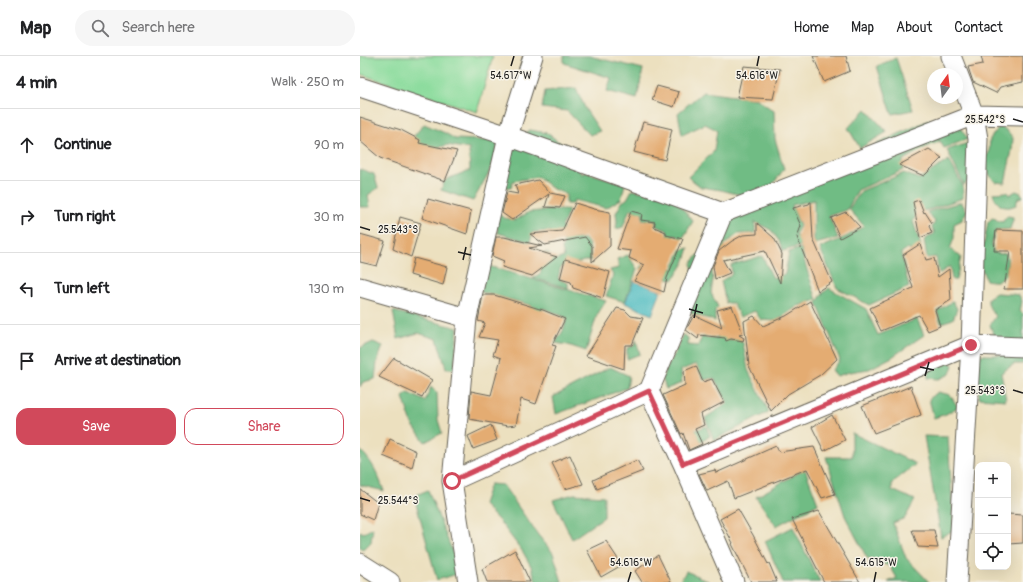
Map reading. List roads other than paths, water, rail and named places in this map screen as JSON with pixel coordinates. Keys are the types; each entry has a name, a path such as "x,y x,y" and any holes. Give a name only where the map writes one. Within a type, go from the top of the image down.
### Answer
{"street":[{"path":"468,582 452,481 467,318 508,136 533,56"},
{"path":"951,56 974,115 978,138 971,345 957,582"},
{"path":"360,87 508,136 723,212 974,115 1023,116"},
{"path":"452,481 649,391 723,212"},
{"path":"360,287 467,318"},
{"path":"683,464 971,345 1023,347"},
{"path":"649,391 683,464 734,582"},
{"path":"360,563 385,580"}],"water":[{"path":"634,281 661,291 652,315 625,303"}]}
